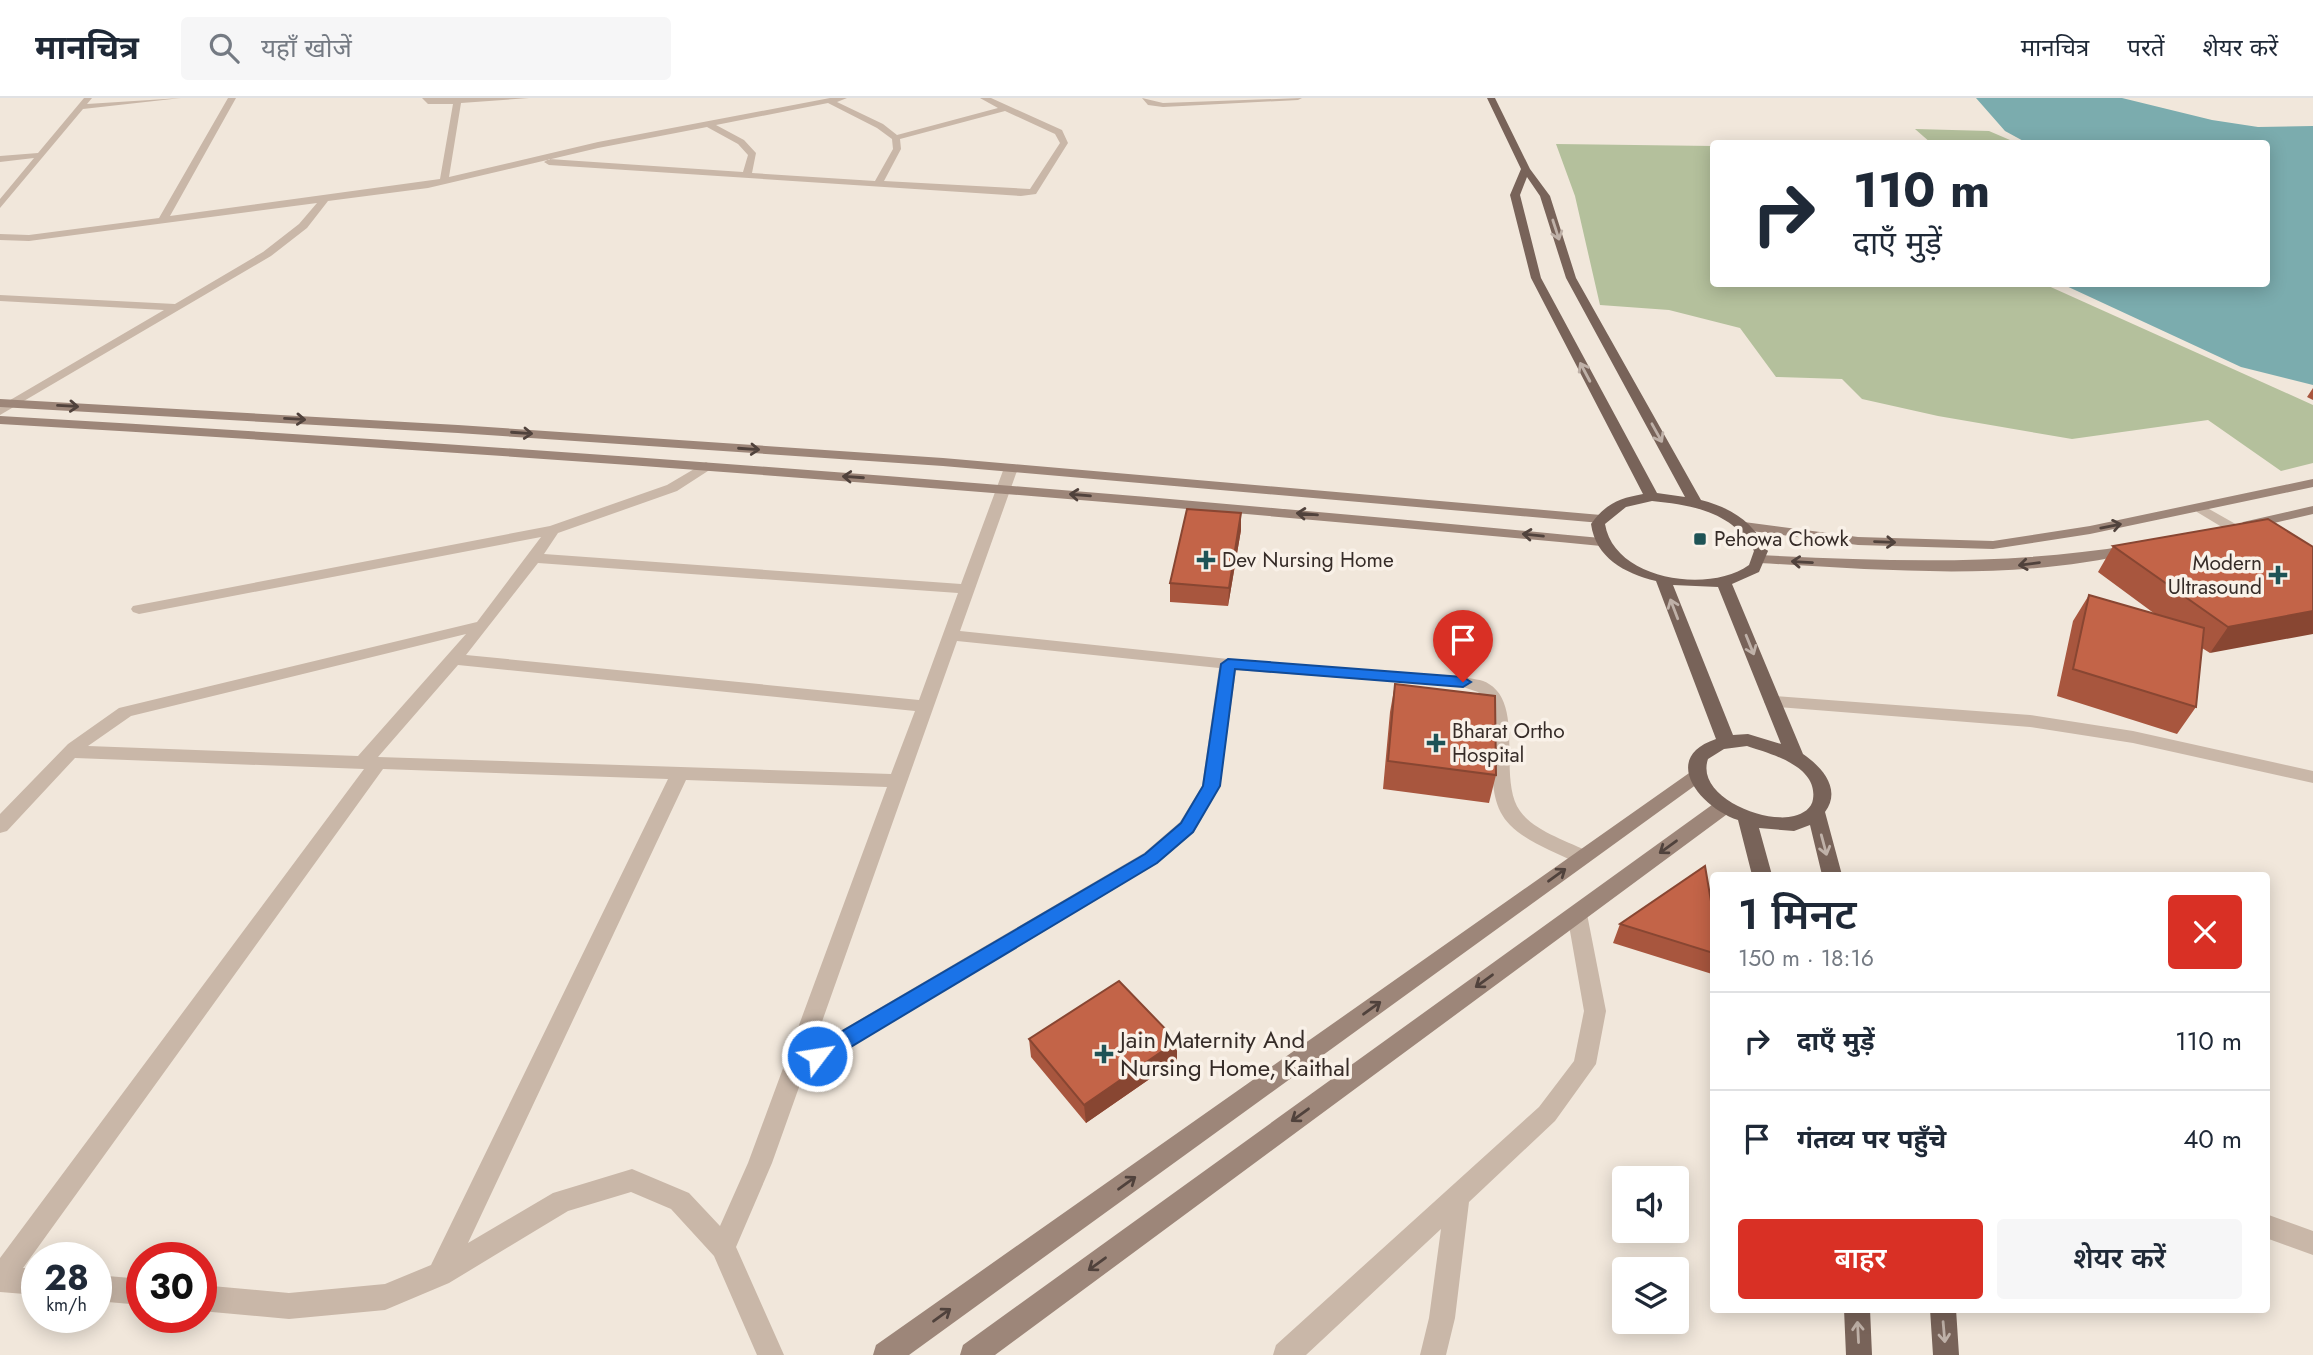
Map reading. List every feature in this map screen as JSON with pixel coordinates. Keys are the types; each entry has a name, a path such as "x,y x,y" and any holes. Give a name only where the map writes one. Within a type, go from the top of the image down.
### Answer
{"main road":[{"path":"1491,98 1526,169 1545,196 1571,278 1571,310 1652,497"},
{"path":"1526,169 1515,195 1536,278 1571,310 1695,502"},
{"path":"7,403 458,429 1011,468 1601,519"},
{"path":"0,420 427,444 1270,510 1601,542"},
{"path":"1744,526 1858,541 1993,545 2202,509 2313,483"},
{"path":"1652,497 1695,502 1737,519 1755,536 1761,551 1755,569 1738,579 1708,585 1680,583 1643,573 1618,559 1601,542 1598,524 1606,510 1626,501 1652,497"},
{"path":"2209,533 2313,510"},
{"path":"1759,559 1876,566 2017,565 2148,545"},
{"path":"1662,578 1726,741"},
{"path":"1724,582 1794,755"},
{"path":"1748,740 1773,745 1794,755 1813,770 1824,786 1825,802 1816,814 1798,823 1775,825 1747,819 1723,807 1707,792 1698,775 1698,760 1707,749 1726,741 1748,740"},
{"path":"886,1355 1698,775"},
{"path":"973,1355 1723,807"},
{"path":"1816,814 1831,872"},
{"path":"1747,819 1761,872"},
{"path":"1857,1313 1859,1355"},
{"path":"1943,1313 1946,1355"}],"street":[{"path":"0,205 89,98"},
{"path":"81,107 177,98"},
{"path":"162,221 232,98"},
{"path":"426,98 425,101 432,102 525,98"},
{"path":"0,237 29,238 323,201 444,181 708,124 760,110 843,98"},
{"path":"530,161 1021,193 1033,191 1064,143 1059,132 984,98"},
{"path":"1146,98 1157,105 1210,100 1298,98"},
{"path":"829,100 880,126 896,138 897,149 878,183"},
{"path":"444,181 457,102"},
{"path":"896,138 1006,108"},
{"path":"708,124 741,142 753,155 747,175"},
{"path":"0,159 42,155"},
{"path":"0,411 7,403 268,254 303,226 323,201"},
{"path":"10,247 29,238"},
{"path":"0,298 177,307"},
{"path":"139,609 553,530 672,488 706,466"},
{"path":"723,1247 760,1163 1011,468"},
{"path":"2202,509 2268,549"},
{"path":"0,1279 369,764 535,558 553,530"},
{"path":"535,558 967,589"},
{"path":"0,825 72,752 109,720 125,712 480,626"},
{"path":"951,635 1228,664 1463,682 1483,688 1494,698 1497,708 1500,771 1510,812 1520,824 1582,858"},
{"path":"452,659 925,706"},
{"path":"793,1070 1151,858 1187,827 1211,786 1228,664"},
{"path":"1773,702 2030,721 2133,737 2313,777"},
{"path":"72,752 898,781"},
{"path":"440,1274 680,774"},
{"path":"1286,1355 1547,1114 1585,1064 1595,1011 1577,914"},
{"path":"217,1299 289,1306 385,1297 440,1274 562,1201 632,1180 680,1201 723,1247 771,1355"},
{"path":"1433,1355 1442,1318 1457,1197"},
{"path":"2270,1227 2313,1243"},
{"path":"0,1279 21,1281"}],"green space":[{"path":"1915,129 1989,131 2010,140 1928,140"},
{"path":"1556,144 1710,146 1710,287 2051,287 2313,405 2313,463 2281,471 2208,420 2072,439 1938,416 1862,399 1842,379 1776,377 1740,328 1669,310 1600,305 1575,196"}],"water":[{"path":"1976,98 2122,98 2212,120 2258,127 2313,126 2313,385 2241,367 2068,287 2270,287 2270,140 2022,140 2005,131"}],"building":[{"path":"1187,509 1241,513 1229,588 1170,583"},
{"path":"2268,519 2313,547 2313,611 2228,627 2113,546"},
{"path":"2089,595 2204,628 2196,707 2073,669"},
{"path":"1395,684 1495,696 1496,775 1388,761"},
{"path":"1705,866 1710,895 1710,952 1620,924"},
{"path":"1119,981 1177,1041 1084,1105 1029,1039"}],"place":[{"name":"Pehowa Chowk","path":"1700,539"},
{"name":"Dev Nursing Home","path":"1206,560"},
{"name":"Modern Ultrasound","path":"2278,575"},
{"name":"Bharat Ortho Hospital","path":"1436,743"},
{"name":"Jain Maternity And Nursing Home, Kaithal","path":"1104,1054"}],"route":[{"path":"817,1056 1151,858 1187,827 1211,786 1228,664 1463,682"}]}
